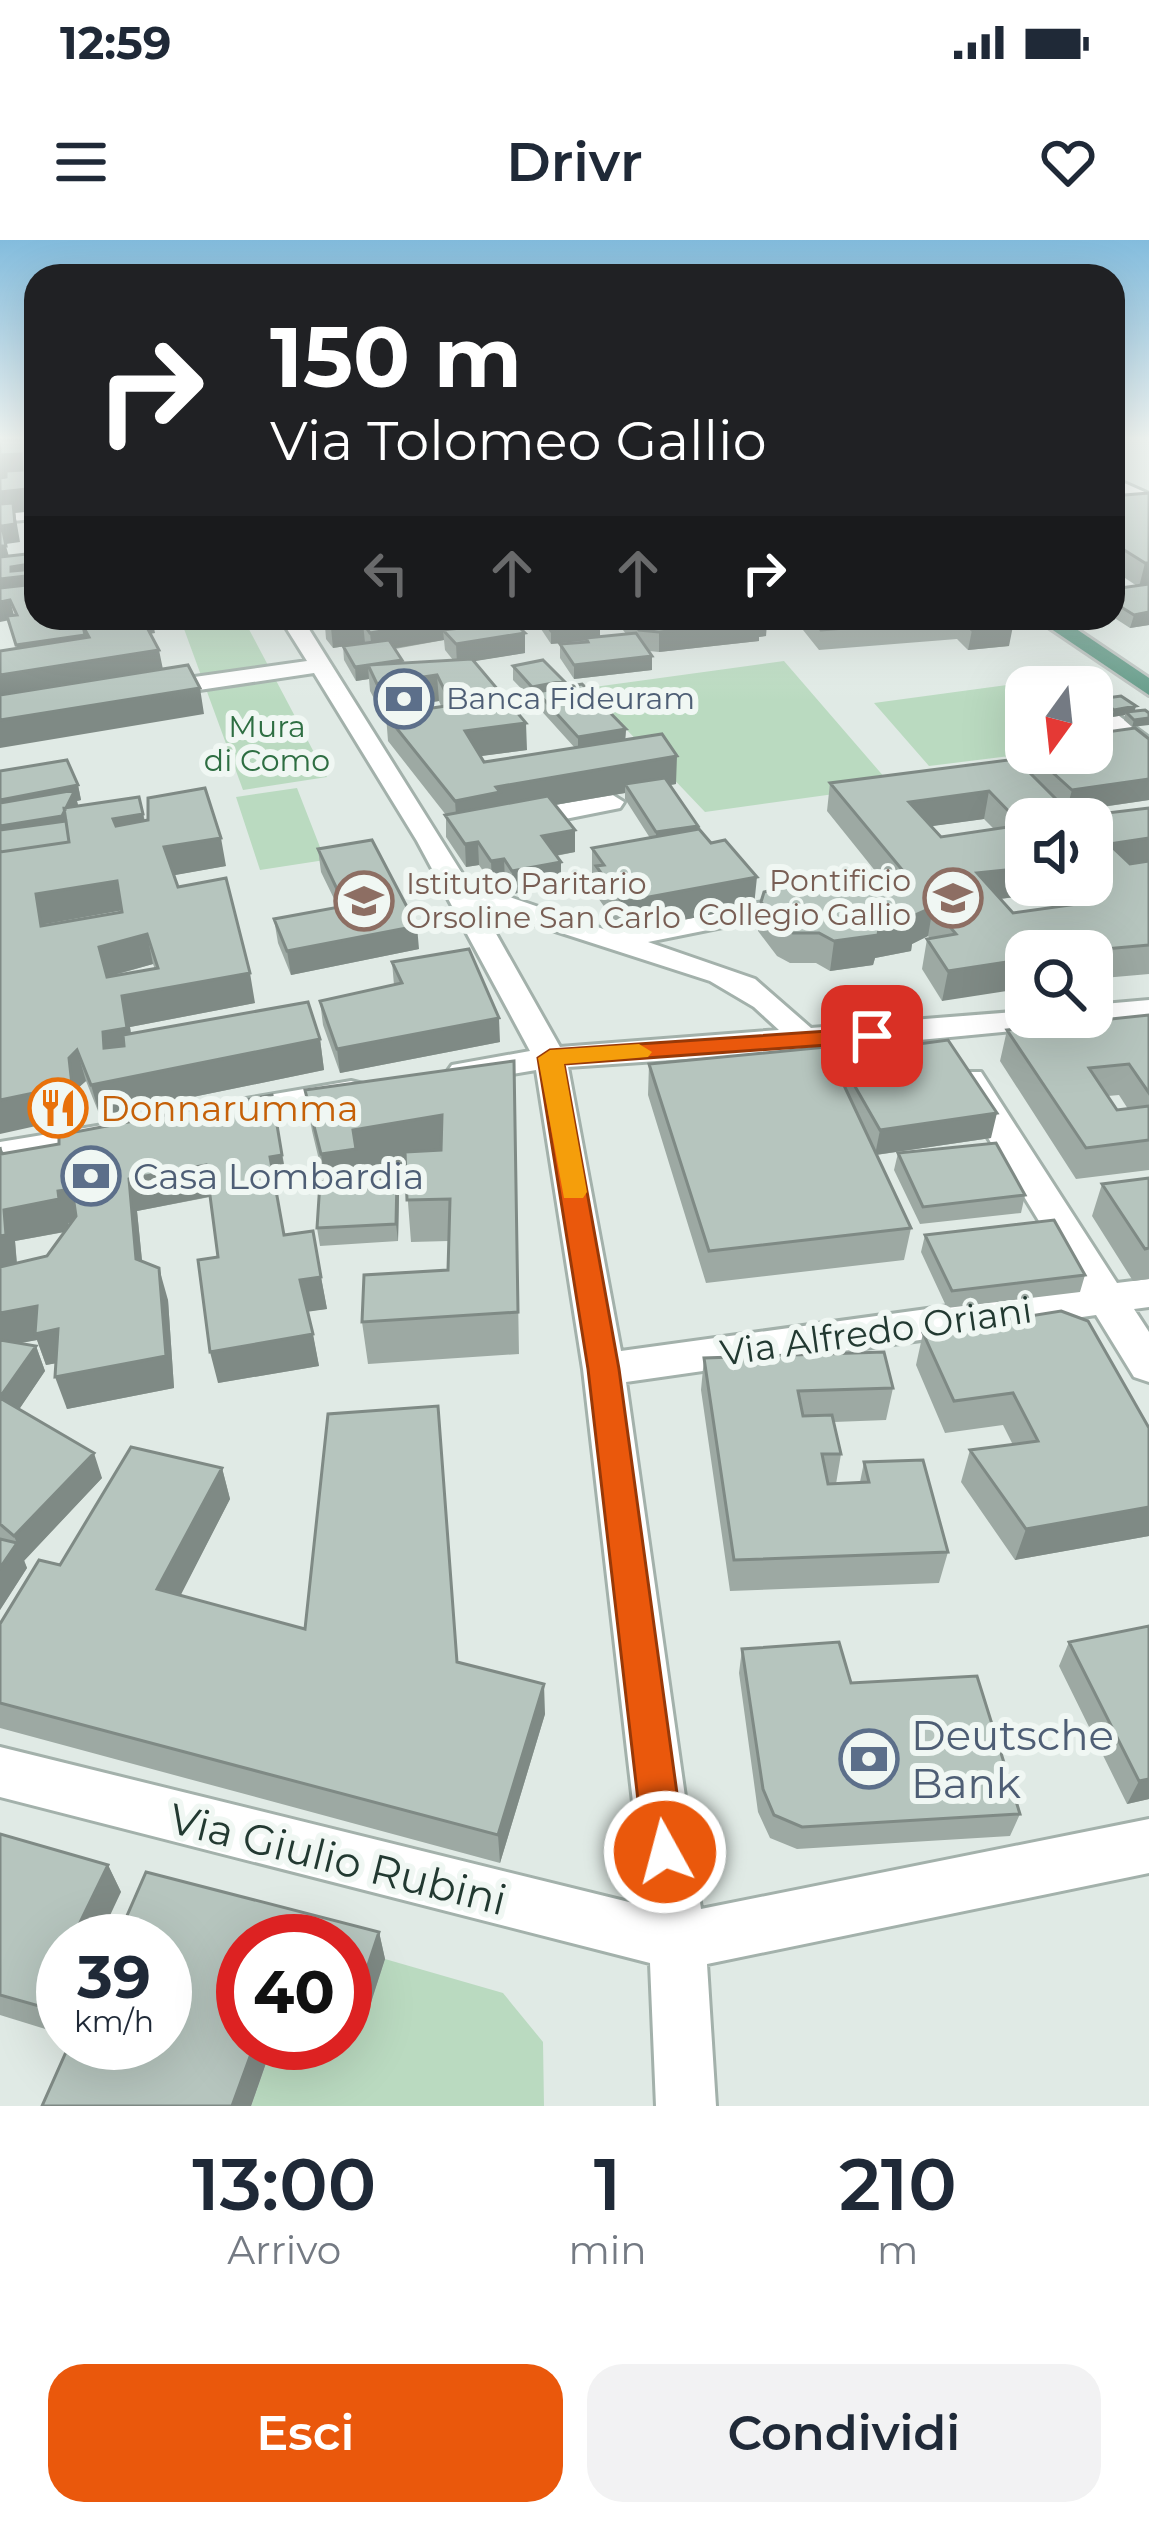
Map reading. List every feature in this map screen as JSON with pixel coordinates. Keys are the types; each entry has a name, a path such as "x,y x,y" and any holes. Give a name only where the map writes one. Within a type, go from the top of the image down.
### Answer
{"main road":[{"path":"1064,630 1149,688"},
{"path":"1104,630 1133,649"}],"street":[{"path":"298,630 317,666 440,835 458,889 550,1058 604,1369 677,1942 686,2106"},
{"path":"139,692 317,666"},
{"path":"1113,721 1149,751"},
{"path":"497,824 611,802"},
{"path":"458,889 610,941 729,974 782,1010 806,1041"},
{"path":"610,941 763,911"},
{"path":"1113,1013 1149,1009"},
{"path":"435,1077 550,1058 1005,1024"},
{"path":"939,1030 1149,1366"},
{"path":"188,1120 392,1085"},
{"path":"0,1154 141,1129"},
{"name":"Via Alfredo Oriani","path":"604,1369 1149,1293"},
{"name":"Via Giulio Rubini","path":"0,1772 677,1942"},
{"path":"677,1942 1149,1846"}],"green space":[{"name":"Mura di Como","path":"184,630 249,630 327,777 243,790"},
{"path":"784,661 892,786 705,812 587,688"},
{"path":"1005,685 1005,757 929,766 874,703"},
{"path":"297,788 325,860 260,870 236,797"},
{"path":"385,1959 503,1993 543,2042 544,2106 251,2106 264,2070 372,2070 372,1999"}],"building":[{"path":"1125,527 1149,527 1149,563 1125,550"},
{"path":"24,554 24,565 11,567 11,571 24,570 24,576 0,579 0,557"},
{"path":"1149,584 1149,612 1134,615 1125,609 1125,587"},
{"path":"24,585 24,630 84,630 85,635 16,645 7,616 17,615 10,600 0,602 0,588"},
{"path":"85,630 148,630 159,650 0,675 0,651 89,637"},
{"path":"443,630 525,633 456,644"},
{"path":"636,633 652,656 574,665 560,644 588,642 586,638"},
{"path":"389,640 402,660 355,667 343,646"},
{"path":"472,659 526,723 465,731 484,762 662,734 677,756 496,787 500,792 455,801 386,715 452,705 437,675 377,684 368,665"},
{"path":"543,660 564,681 532,687 513,666"},
{"path":"188,665 200,688 0,720 0,695"},
{"path":"582,684 626,729 578,737 537,692"},
{"path":"1121,696 1136,706 1114,710 1113,697"},
{"path":"1145,710 1149,718 1134,720 1126,712"},
{"path":"1135,728 1149,739 1149,779 1072,790 1054,774 1113,774 1113,731"},
{"path":"67,760 78,785 0,800 0,771"},
{"path":"1005,760 1005,774 1031,774 1055,798 1005,798 1005,807 989,791 909,802 941,837 1005,828 1005,870 977,873 1013,913 1113,906 1113,848 1130,864 1149,861 1149,945 1113,948 1113,930 1005,930 1005,962 948,971 927,939 956,934 933,907 913,916 916,921 879,928 878,935 834,941 819,933 793,933 780,926 761,902 764,892 785,887 789,877 876,872 909,878 830,783"},
{"path":"665,778 698,826 656,832 625,784"},
{"path":"205,788 221,838 164,847 178,887 226,878 250,973 122,996 127,1028 103,1032 104,1048 124,1046 123,1035 308,1002 320,1039 91,1085 77,1050 69,1058 72,1085 0,1100 0,852 69,842 64,808 139,797 143,814 113,819 116,826 148,820 148,798","holes":["117,881 122,912 41,926 36,894","147,934 158,968 107,977 99,947"]},
{"path":"75,790 62,816 0,826 0,803"},
{"path":"548,796 575,830 542,836 561,862 512,871 504,859 491,861 478,842 465,844 445,815"},
{"path":"1149,808 1149,838 1113,843 1113,812"},
{"path":"66,821 69,842 0,852 0,830"},
{"path":"699,829 711,843 725,840 757,877 622,902 596,866 604,865 592,848"},
{"path":"372,840 417,926 287,951 274,919 345,906 318,849"},
{"path":"469,949 499,1018 337,1049 320,1001 402,983 392,962"},
{"path":"1149,1015 1149,1093 1129,1064 1089,1068 1117,1110 1149,1106 1149,1140 1086,1148 1012,1038 1113,1038 1113,1019"},
{"path":"948,1040 997,1113 880,1130 837,1055"},
{"path":"826,1047 911,1228 709,1251 649,1064"},
{"path":"514,1061 518,1312 362,1322 364,1275 448,1270 450,1199 407,1200 405,1152 441,1150 442,1115 353,1130 356,1149 321,1154 305,1090"},
{"path":"272,1095 282,1155 270,1157 284,1235 313,1231 321,1277 300,1280 313,1334 210,1352 198,1260 218,1257 206,1165 129,1179 136,1259 159,1268 166,1356 55,1377 58,1329 35,1334 37,1306 0,1313 0,1267 47,1256 76,1216 72,1189 58,1191 59,1199 4,1210 6,1235 0,1236 0,1147 1,1154 59,1144 59,1135"},
{"path":"996,1143 1025,1195 923,1207 898,1153"},
{"path":"397,1178 396,1224 317,1228 320,1182"},
{"path":"1149,1178 1149,1248 1145,1249 1102,1184"},
{"path":"1054,1220 1085,1275 952,1291 925,1235"},
{"path":"1061,1311 1088,1321 1149,1428 1149,1507 1026,1529 970,1450 1038,1441 1013,1393 954,1401 923,1333"},
{"path":"0,1340 36,1346 0,1397"},
{"path":"884,1352 893,1388 798,1391 803,1416 832,1415 841,1454 822,1454 828,1484 869,1482 864,1462 923,1460 948,1552 734,1560 704,1358"},
{"path":"0,1398 94,1453 14,1536 0,1524"},
{"path":"438,1406 457,1662 544,1684 498,1835 0,1703 0,1624 39,1560 60,1565 131,1447 222,1468 157,1589 305,1629 328,1414"},
{"path":"0,1539 17,1543 0,1568"},
{"path":"1149,1626 1149,1779 1139,1781 1069,1642"},
{"name":"Deutsche Bank","path":"839,1642 851,1683 977,1676 1020,1814 802,1827 774,1815 763,1789 742,1649"},
{"path":"0,1834 108,1865 84,1914 36,1914 36,2005 0,1995"},
{"path":"146,1872 309,1914 216,1914 216,2070 245,2070 232,2106 42,2106 58,2070 192,2070 192,1914 128,1914"}],"slow traffic":[{"path":"573,1192 550,1058 639,1052"}],"place":[{"name":"Banca Fideuram","path":"404,699"},
{"name":"Pontificio Collegio Gallio","path":"953,898"},
{"name":"Istituto Paritario Orsoline San Carlo","path":"364,901"},
{"name":"Donnarumma","path":"58,1108"},
{"name":"Casa Lombardia","path":"91,1176"},
{"name":"Deutsche Bank","path":"869,1759"}],"route":[{"path":"665,1852 604,1369 550,1058 872,1036"}]}
